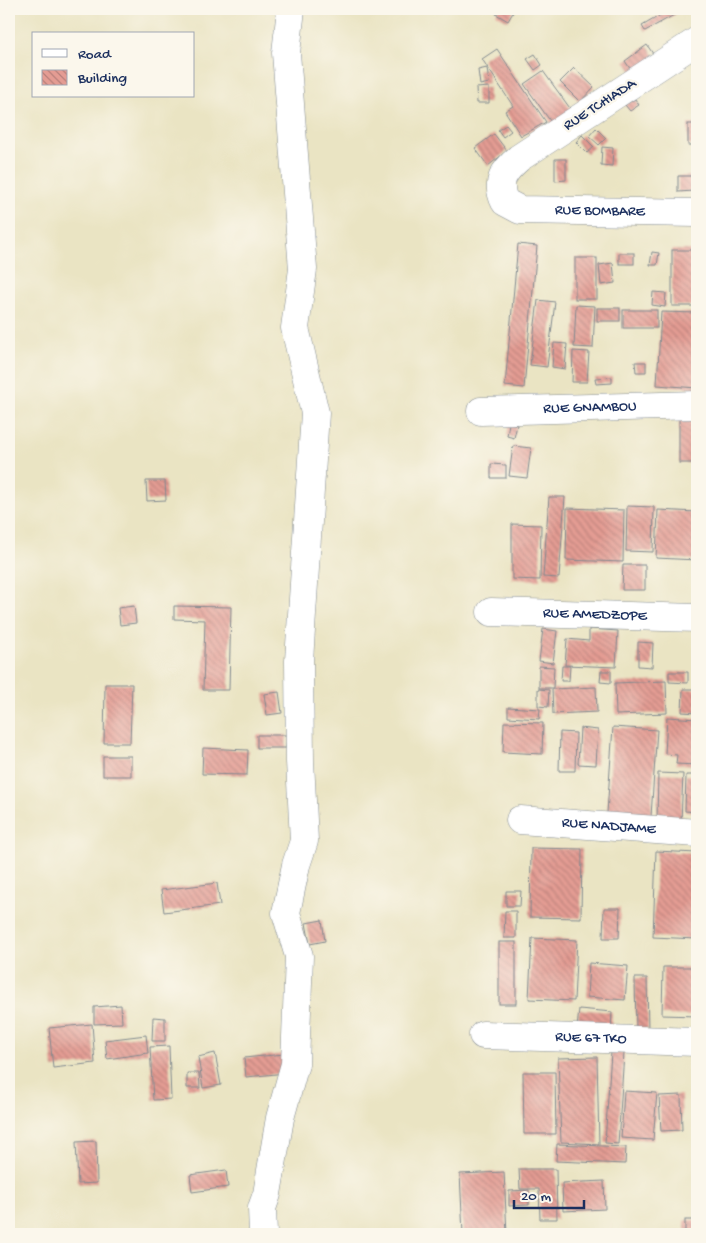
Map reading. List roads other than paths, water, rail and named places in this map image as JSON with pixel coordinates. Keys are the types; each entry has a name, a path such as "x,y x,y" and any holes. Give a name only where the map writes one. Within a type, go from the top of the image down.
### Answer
{"street":[{"path":"263,1234 262,1208 267,1194 280,1118 295,1064 299,956 286,913 296,865 304,841 300,762 299,661 315,414 295,328 303,269 286,53 291,9"},
{"name":"RUE TCHIADA","path":"505,202 500,186 504,172 519,158 697,41"},
{"name":"RUE BOMBARE","path":"505,202 520,210 697,213"},
{"name":"RUE GNAMBOU","path":"481,411 697,405"},
{"name":"RUE AMEDZOPE","path":"491,612 697,618"},
{"name":"RUE NADJAME","path":"520,820 697,833"},
{"name":"RUE 67 TKO","path":"483,1035 697,1042"}]}
